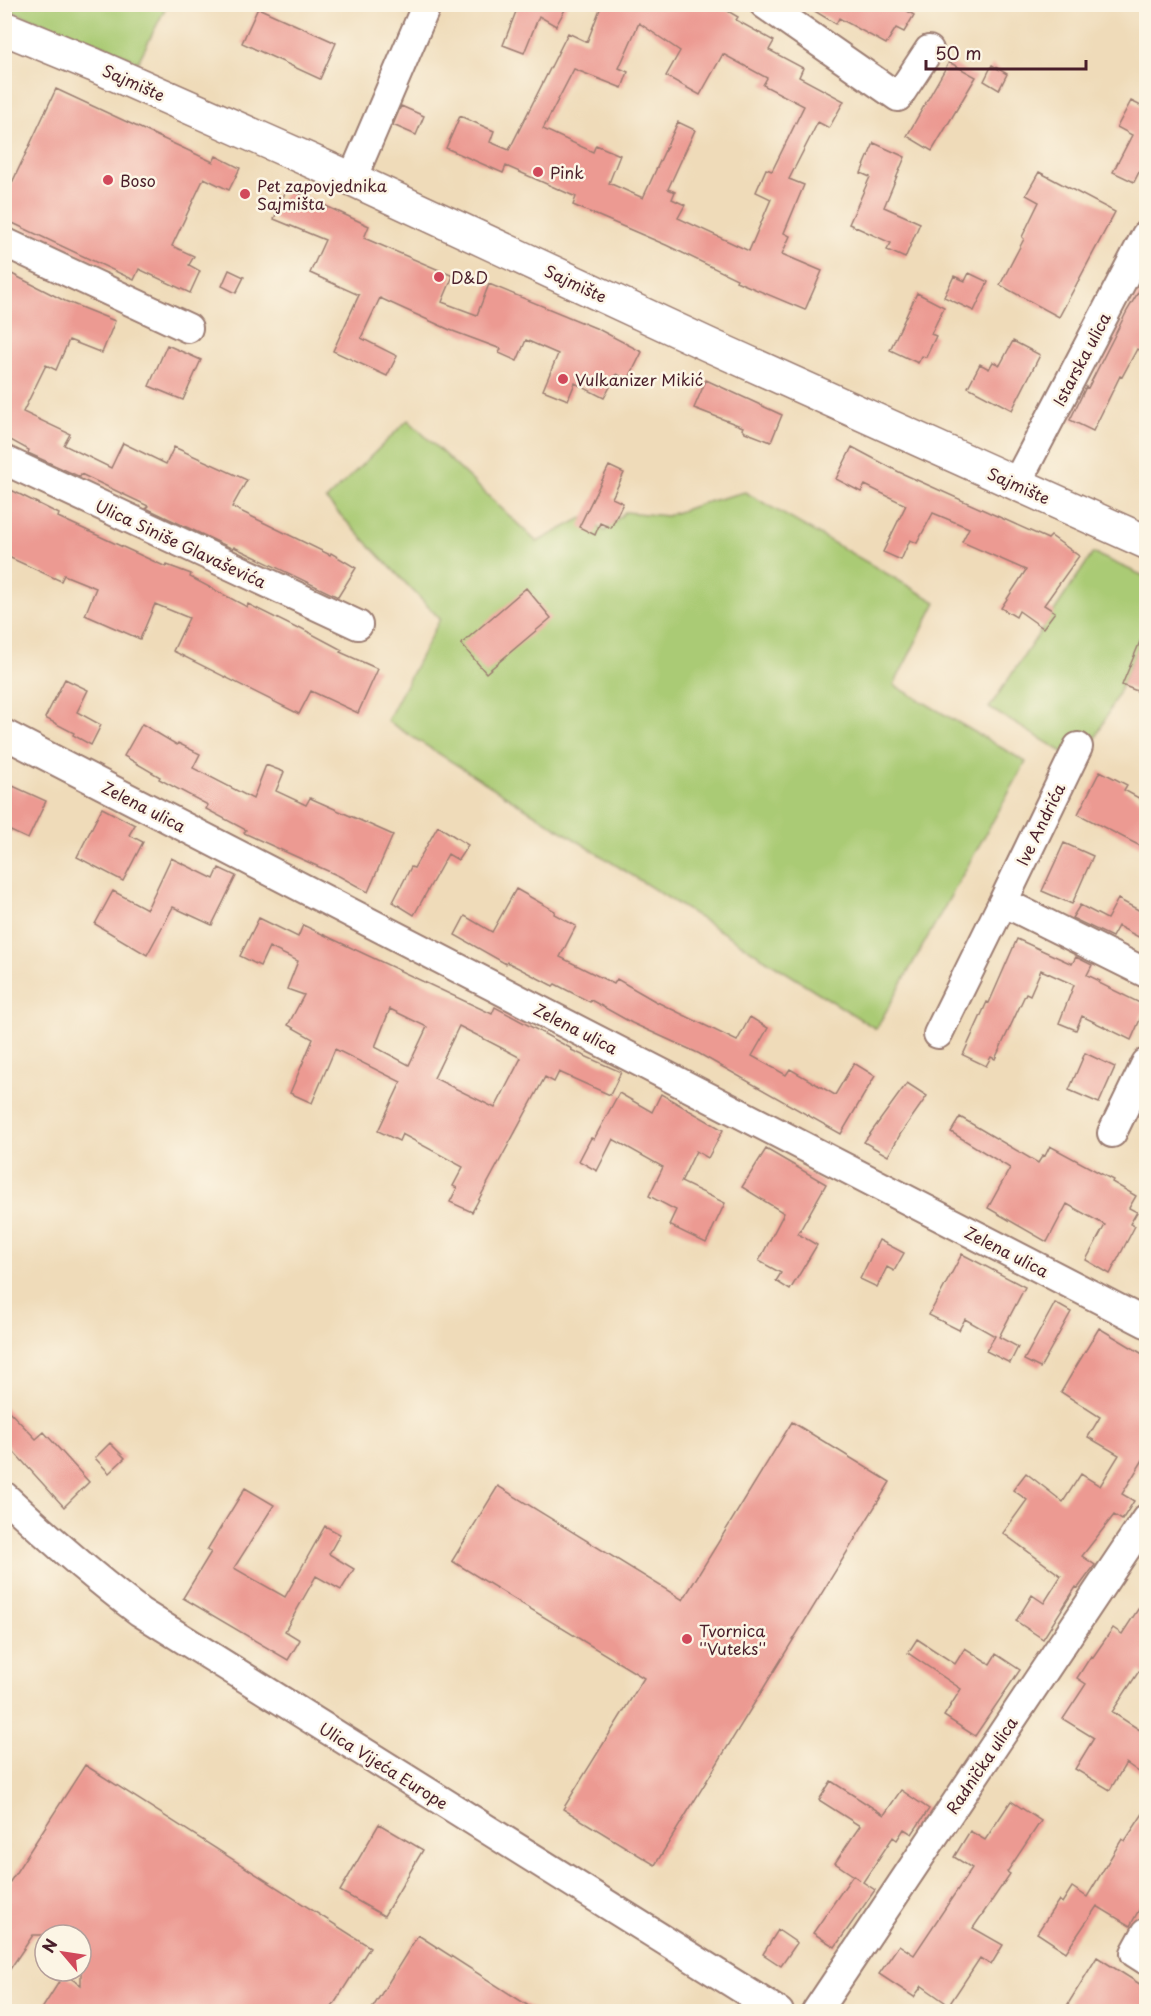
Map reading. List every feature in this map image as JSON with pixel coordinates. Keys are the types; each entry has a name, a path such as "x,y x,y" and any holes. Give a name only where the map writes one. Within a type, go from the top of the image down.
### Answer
{"main road":[{"name":"Sajmište","path":"4,28 94,65 352,179 709,345 1146,542"}],"street":[{"path":"352,179 427,4"},
{"path":"765,4 898,97 929,50"},
{"name":"Istarska ulica","path":"1016,484 1146,234"},
{"path":"4,242 188,328"},
{"name":"Ulica Siniše Glavaševića","path":"4,460 358,626"},
{"name":"Zelena ulica","path":"4,734 1146,1323"},
{"name":"Ive Andrića","path":"938,1034 1078,747"},
{"path":"1003,902 1146,973"},
{"path":"1112,1133 1146,1063"},
{"name":"Ulica Vijeća Europe","path":"4,1496 102,1583 149,1618 779,2012"},
{"name":"Radnička ulica","path":"816,2012 1146,1519"},
{"path":"1146,1933 1135,1953 1146,1960"}],"green space":[{"path":"4,5 167,5 138,62 107,47 5,9"},
{"path":"408,420 537,542 582,518 605,531 625,512 667,516 703,503 745,492 936,602 894,685 1026,762 876,1029 387,721 440,619 326,500"},
{"path":"1093,553 1146,577 1146,627 1122,685 1082,766 1073,758 989,708"}],"building":[{"path":"519,4 568,4 556,26 539,16 524,53 503,45"},
{"path":"602,4 716,4 738,17 736,20 774,41 769,50 803,68 799,77 844,101 829,128 818,122 789,179 804,185 784,233 790,236 782,254 822,271 805,310 736,281 737,279 666,245 573,205 576,197 506,166 503,173 446,148 460,116 494,131 490,142 509,150 568,33 587,42","holes":["639,23 680,51 666,76 700,95 723,54 767,78 763,85 804,106 772,171 766,169 756,192 771,199 749,251 678,218 685,205 672,199 675,192 668,189 695,130 678,122 643,198 609,183 620,155 596,145 593,152 543,129 574,69 622,88 628,72 619,68"]},
{"path":"803,4 896,4 914,15 904,32 896,28 886,44 839,18 836,24"},
{"path":"258,8 336,43 320,79 242,43"},
{"path":"949,62 976,77 932,151 907,136"},
{"path":"992,65 1007,74 999,90 984,81"},
{"name":"Boso","path":"56,89 213,162 216,156 240,168 229,190 204,178 172,246 194,256 189,265 200,271 190,293 139,269 134,280 4,219 4,200"},
{"path":"1131,101 1145,108 1146,106 1146,158 1134,182 1113,172 1132,135 1117,127"},
{"path":"401,106 424,116 416,135 393,125"},
{"path":"874,143 905,157 884,207 920,223 905,258 887,250 891,243 849,224 870,177 861,173"},
{"path":"1039,172 1115,212 1059,317 1000,285 1024,239 1022,237 1039,202 1026,195"},
{"path":"287,188 369,226 364,238 453,276 442,302 477,315 489,284 598,329 642,352 628,380 617,374 604,398 575,383 568,400 543,390 558,354 526,340 517,361 499,353 501,349 450,330 380,298 361,338 397,356 387,376 333,351 359,295 310,273 325,240 274,219"},
{"path":"4,270 65,301 115,321 102,353 69,340 56,370 46,365 23,412 70,434 64,445 111,468 123,443 166,464 174,447 247,480 232,507 330,555 331,553 356,568 338,597 146,508 148,506 81,474 80,477 28,453 29,450 9,439 7,444 4,444"},
{"path":"229,270 244,277 236,293 222,286"},
{"path":"969,273 988,282 974,311 944,297 954,276 965,281"},
{"path":"1146,279 1146,355 1137,349 1122,377 1120,376 1093,431 1070,420"},
{"path":"917,293 944,307 931,334 936,336 926,357 922,356 918,363 890,350"},
{"path":"1013,341 1040,355 1012,410 968,387 980,364 989,369 993,362 1000,365"},
{"path":"167,345 201,360 183,400 149,386"},
{"path":"706,380 782,415 771,442 745,432 743,427 694,408"},
{"path":"852,447 899,472 1048,539 1051,536 1079,556 1044,605 1055,612 1043,628 1019,611 1016,617 1001,608 1026,570 962,542 969,528 933,513 917,543 910,540 901,560 883,552 906,505 865,485 861,492 836,479"},
{"path":"609,466 624,473 612,498 623,503 611,528 600,523 595,535 579,527"},
{"path":"11,490 59,514 58,517 166,567 167,565 191,574 190,577 247,607 248,604 298,629 299,627 342,650 340,652 378,669 358,713 311,691 299,714 173,651 189,618 155,604 140,639 85,615 96,588 64,575 61,581 4,555 4,502"},
{"path":"526,588 551,618 486,673 461,644"},
{"path":"1146,627 1146,669 1137,691 1122,685"},
{"path":"65,679 88,690 77,712 101,725 91,745 45,718"},
{"path":"142,724 177,745 178,743 200,754 193,768 253,799 266,765 284,772 276,791 306,805 310,798 393,835 368,892 339,876 244,833 246,830 206,809 208,805 159,779 160,777 124,756"},
{"path":"1100,771 1127,785 1124,790 1146,802 1146,849 1078,814"},
{"path":"4,782 46,801 28,839 4,828"},
{"path":"102,808 135,825 129,835 143,842 123,881 77,857"},
{"path":"438,826 468,845 458,860 448,854 414,915 393,902 411,867 414,868"},
{"path":"1064,843 1093,856 1072,904 1042,891"},
{"path":"171,858 214,879 219,868 236,876 212,925 173,907 147,955 95,924 113,891 147,909"},
{"path":"516,889 576,926 560,957 614,984 617,979 655,1001 737,1041 750,1017 768,1028 752,1056 786,1075 790,1069 835,1095 854,1063 875,1076 841,1134 698,1053 632,1023 591,1000 590,1002 555,984 553,986 507,962 506,964 455,935 465,916 492,932"},
{"path":"1118,899 1146,914 1146,941 1118,926 1112,937 1072,918 1080,905 1107,919"},
{"path":"259,918 298,937 303,925 492,1014 495,1007 571,1050 621,1072 610,1095 559,1072 554,1082 545,1077 472,1212 450,1202 457,1188 453,1186 463,1167 402,1134 399,1141 378,1131 401,1082 335,1049 312,1103 290,1093 313,1039 288,1025 304,995 287,989 298,961 269,947 260,966 240,956","holes":["390,1009 427,1027 409,1065 375,1047","459,1026 521,1058 495,1108 434,1078"]},
{"path":"1017,939 1072,964 1076,957 1092,965 1087,975 1146,1006 1131,1040 1082,1016 1076,1030 1059,1023 1074,985 1041,970 1030,995 1026,993 995,1059 991,1057 986,1066 963,1055"},
{"path":"1085,1053 1115,1067 1099,1103 1069,1090"},
{"path":"907,1083 927,1096 888,1156 864,1142"},
{"path":"619,1093 652,1112 661,1094 723,1130 708,1158 696,1151 681,1182 725,1203 706,1243 669,1225 676,1210 649,1196 663,1167 613,1139 597,1171 579,1161"},
{"path":"960,1117 1038,1163 1050,1146 1113,1180 1112,1182 1136,1196 1129,1208 1137,1212 1130,1224 1135,1226 1110,1274 1086,1260 1105,1225 1067,1204 1047,1242 988,1208 1010,1168 951,1132"},
{"path":"766,1149 826,1184 798,1234 817,1245 790,1290 776,1281 781,1273 759,1261 784,1213 742,1187"},
{"path":"879,1240 904,1253 894,1271 887,1267 877,1287 860,1279"},
{"path":"962,1254 1025,1287 999,1337 1018,1347 1010,1363 986,1351 995,1336 965,1319 959,1330 929,1315"},
{"path":"1055,1303 1071,1312 1040,1368 1024,1360"},
{"path":"1099,1328 1146,1356 1146,1455 1122,1494 1134,1501 1122,1520 1114,1515 1082,1556 1095,1565 1078,1588 1076,1587 1043,1639 1016,1621 1032,1595 1044,1603 1061,1576 1003,1533 1027,1500 1013,1490 1026,1473 1063,1502 1081,1474 1100,1486 1119,1455 1088,1437 1100,1417 1061,1392"},
{"path":"4,1406 36,1439 44,1432 89,1482 64,1507 4,1441"},
{"name":"Tvornica ''Vuteks''","path":"792,1422 890,1482 655,1865 563,1809 644,1678 452,1561 498,1486 683,1600"},
{"path":"110,1443 125,1458 109,1473 95,1458"},
{"path":"245,1488 274,1505 234,1568 285,1597 325,1526 340,1534 329,1554 354,1569 341,1590 316,1576 285,1631 300,1640 288,1660 183,1598 211,1552 207,1550"},
{"path":"1146,1597 1146,1676 1139,1671 1112,1712 1146,1734 1146,1777 1126,1763 1110,1790 1075,1769 1094,1738 1063,1719 1086,1684 1077,1678 1091,1656 1093,1657 1113,1628 1122,1634"},
{"path":"917,1639 955,1664 965,1648 990,1664 996,1654 1020,1670 975,1736 944,1716 961,1689 908,1653"},
{"path":"85,1765 370,1947 329,2012 40,2012 58,1983 81,1985 81,1983 93,1983 93,1923 33,1923 33,1935 4,1978 4,1891"},
{"path":"831,1781 884,1815 901,1790 929,1809 912,1834 904,1829 897,1840 893,1837 863,1882 875,1890 835,1947 813,1933 853,1875 835,1863 860,1826 819,1800"},
{"path":"1011,1801 1041,1821 1007,1872 1010,1874 973,1928 1003,1945 991,1965 980,1958 949,2005 922,1986 914,1997 879,1974 899,1945 914,1955 972,1868 954,1857 970,1831 985,1840"},
{"path":"1146,1809 1146,1897 1130,1926 1097,1906 1066,1952 1037,1933 1059,1900 1062,1903 1072,1887 1087,1897 1122,1839 1125,1841"},
{"path":"379,1824 423,1850 384,1916 340,1891"},
{"path":"778,1930 797,1943 781,1966 763,1954"},
{"path":"418,1935 538,2012 370,2012"},
{"path":"1097,1957 1146,1988 1146,2012 1063,2012"}],"place":[{"name":"Pink","path":"538,172"},
{"name":"Boso","path":"108,180"},
{"name":"Pet zapovjednika Sajmišta","path":"245,194"},
{"name":"D&D","path":"439,277"},
{"name":"Vulkanizer Mikić","path":"563,379"},
{"name":"Tvornica ''Vuteks''","path":"687,1639"}]}
